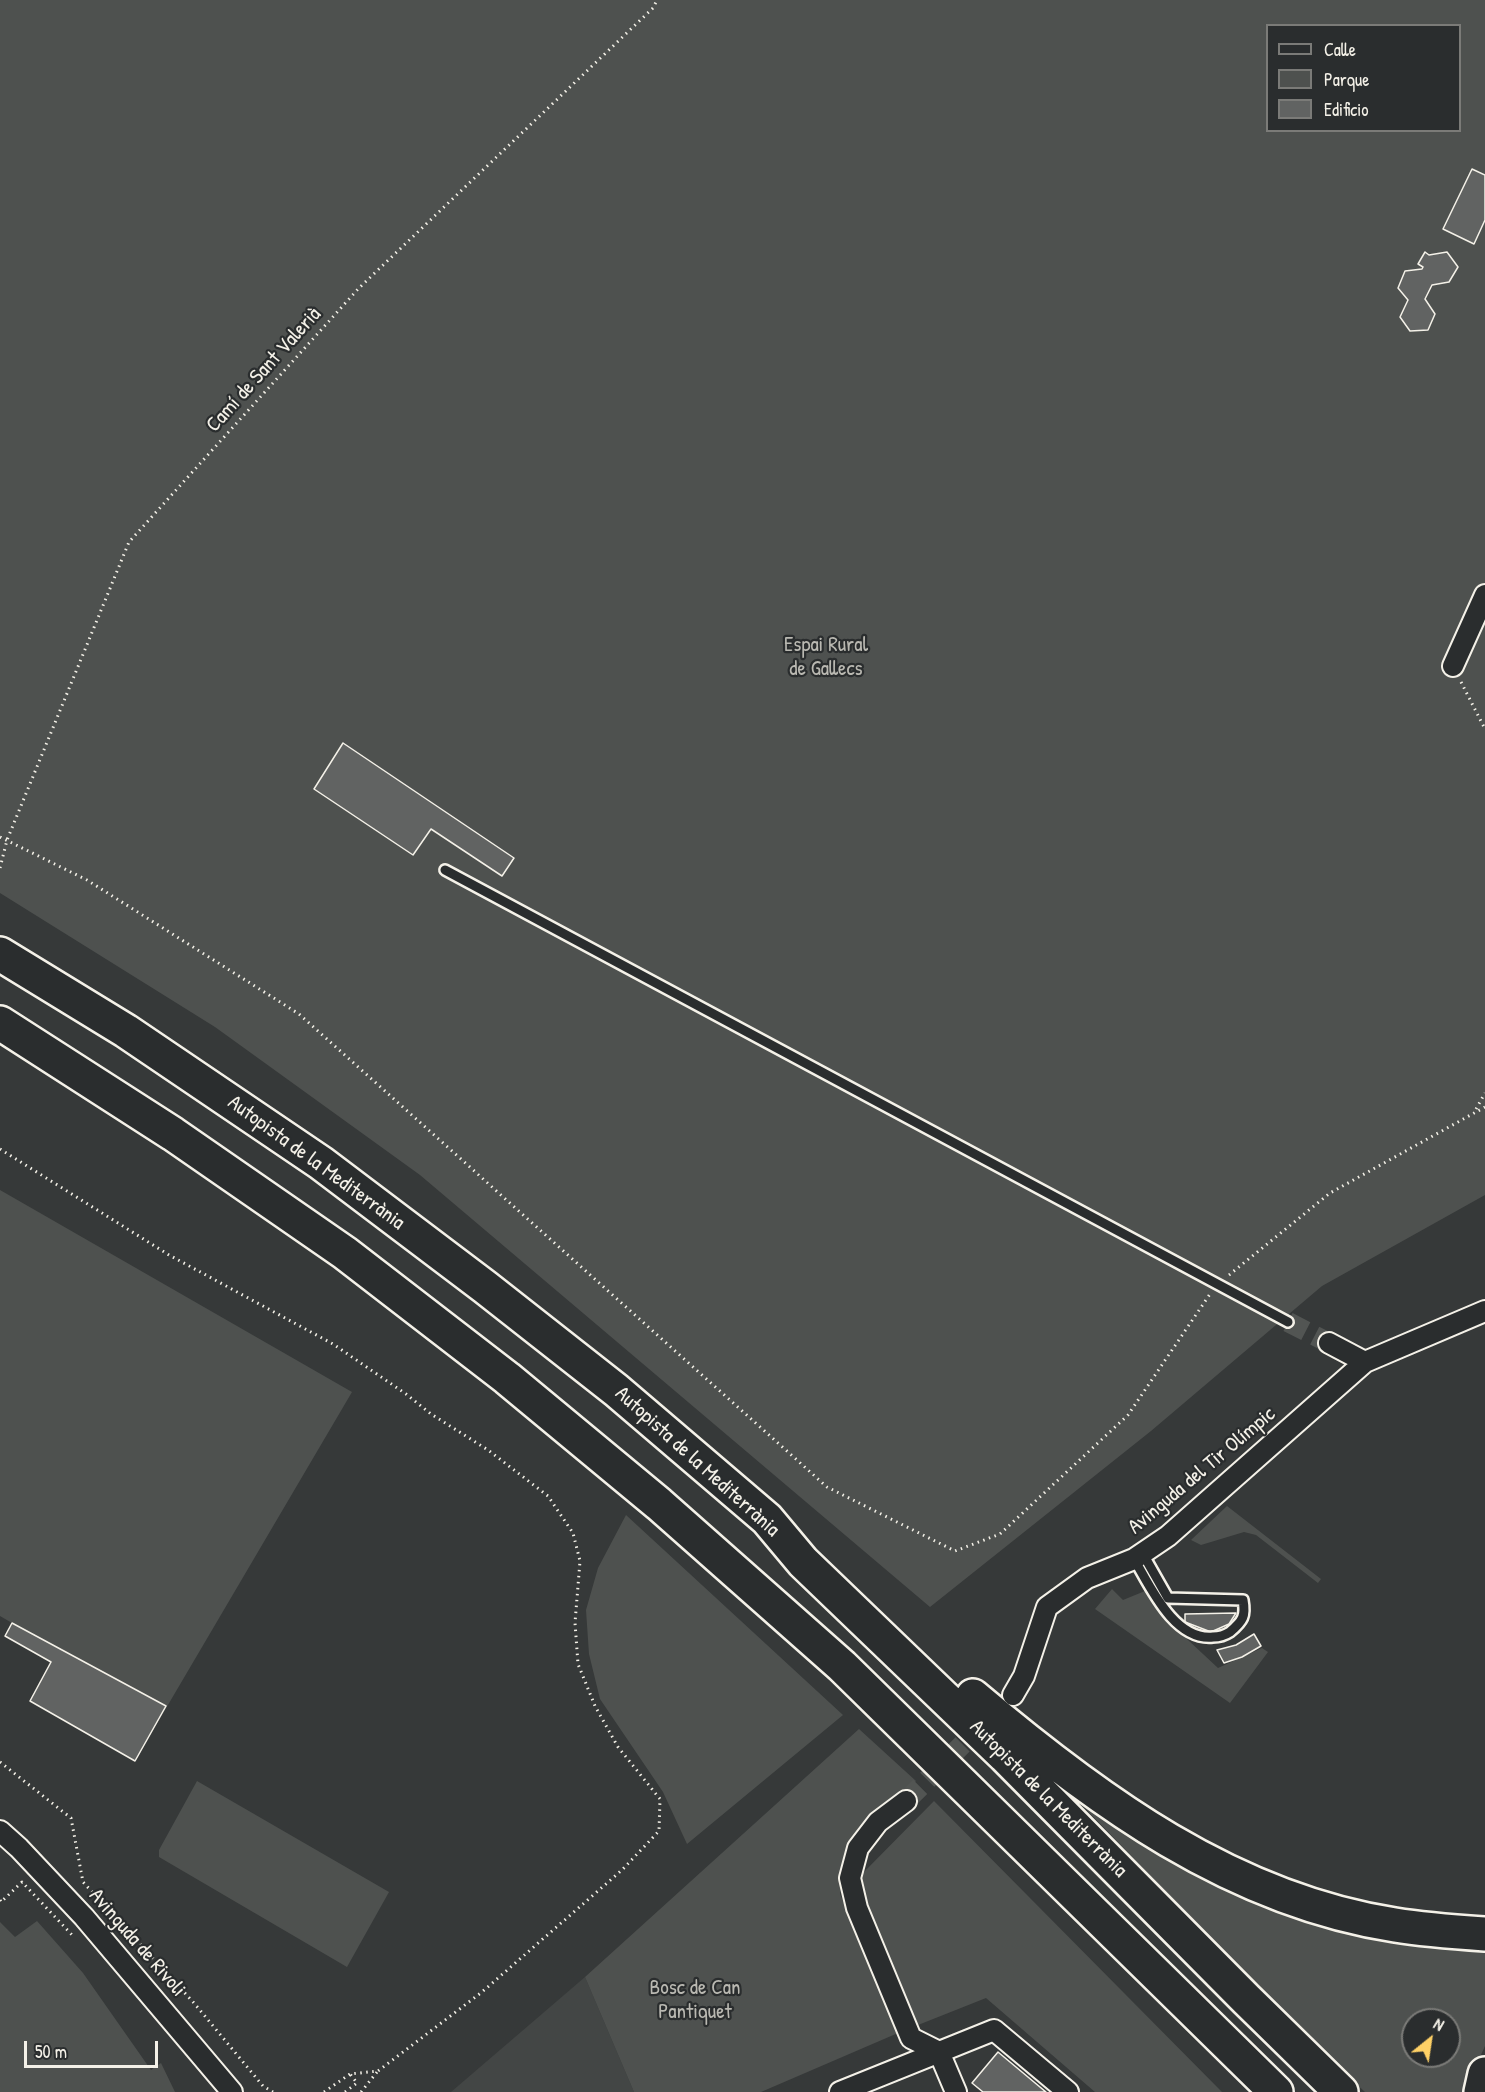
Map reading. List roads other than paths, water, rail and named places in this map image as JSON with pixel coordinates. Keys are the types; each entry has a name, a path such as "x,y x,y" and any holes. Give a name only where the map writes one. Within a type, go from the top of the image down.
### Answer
{"highway":[{"name":"Autopista de la Mediterrània","path":"0,954 135,1037 321,1163 616,1390 767,1519 803,1562 884,1627 945,1685 1005,1756 1341,2092"},
{"path":"0,1023 173,1134 345,1253 569,1429 659,1503 842,1666 1276,2092"},
{"path":"945,1685 1132,1818 1174,1845 1211,1864 1269,1890 1307,1903 1383,1923 1485,1934"},
{"path":"940,1760 974,1811 1106,1947 1254,2092"},
{"path":"1442,1931 1485,1926"},
{"path":"1481,2092 1485,2074"}],"street":[{"path":"1453,666 1485,595"},
{"name":"Avinguda del Tir Olímpic","path":"1013,1695 1024,1676 1047,1607 1087,1578 1139,1556 1168,1536 1365,1362 1485,1311"},
{"path":"1329,1343 1365,1362"},
{"path":"906,1801 878,1822 858,1848 850,1878 857,1908 911,2038 939,2052 956,2092"},
{"name":"Avinguda de Rivoli","path":"0,1831 84,1917 232,2092"},
{"path":"840,2092 994,2030 1068,2092"}],"lane":[{"path":"445,870 1288,1322"},
{"path":"1139,1556 1168,1598 1243,1600 1245,1613 1238,1625 1224,1636 1207,1638 1192,1634 1176,1622 1160,1604 1139,1556"}],"tunnel":[{"path":"1288,1322 1329,1343"},
{"path":"906,1801 985,1722"}],"park label":[{"name":"Espai Rural de Gallecs","path":"826,657"},
{"name":"Bosc de Can Pantiquet","path":"695,2000"}]}
